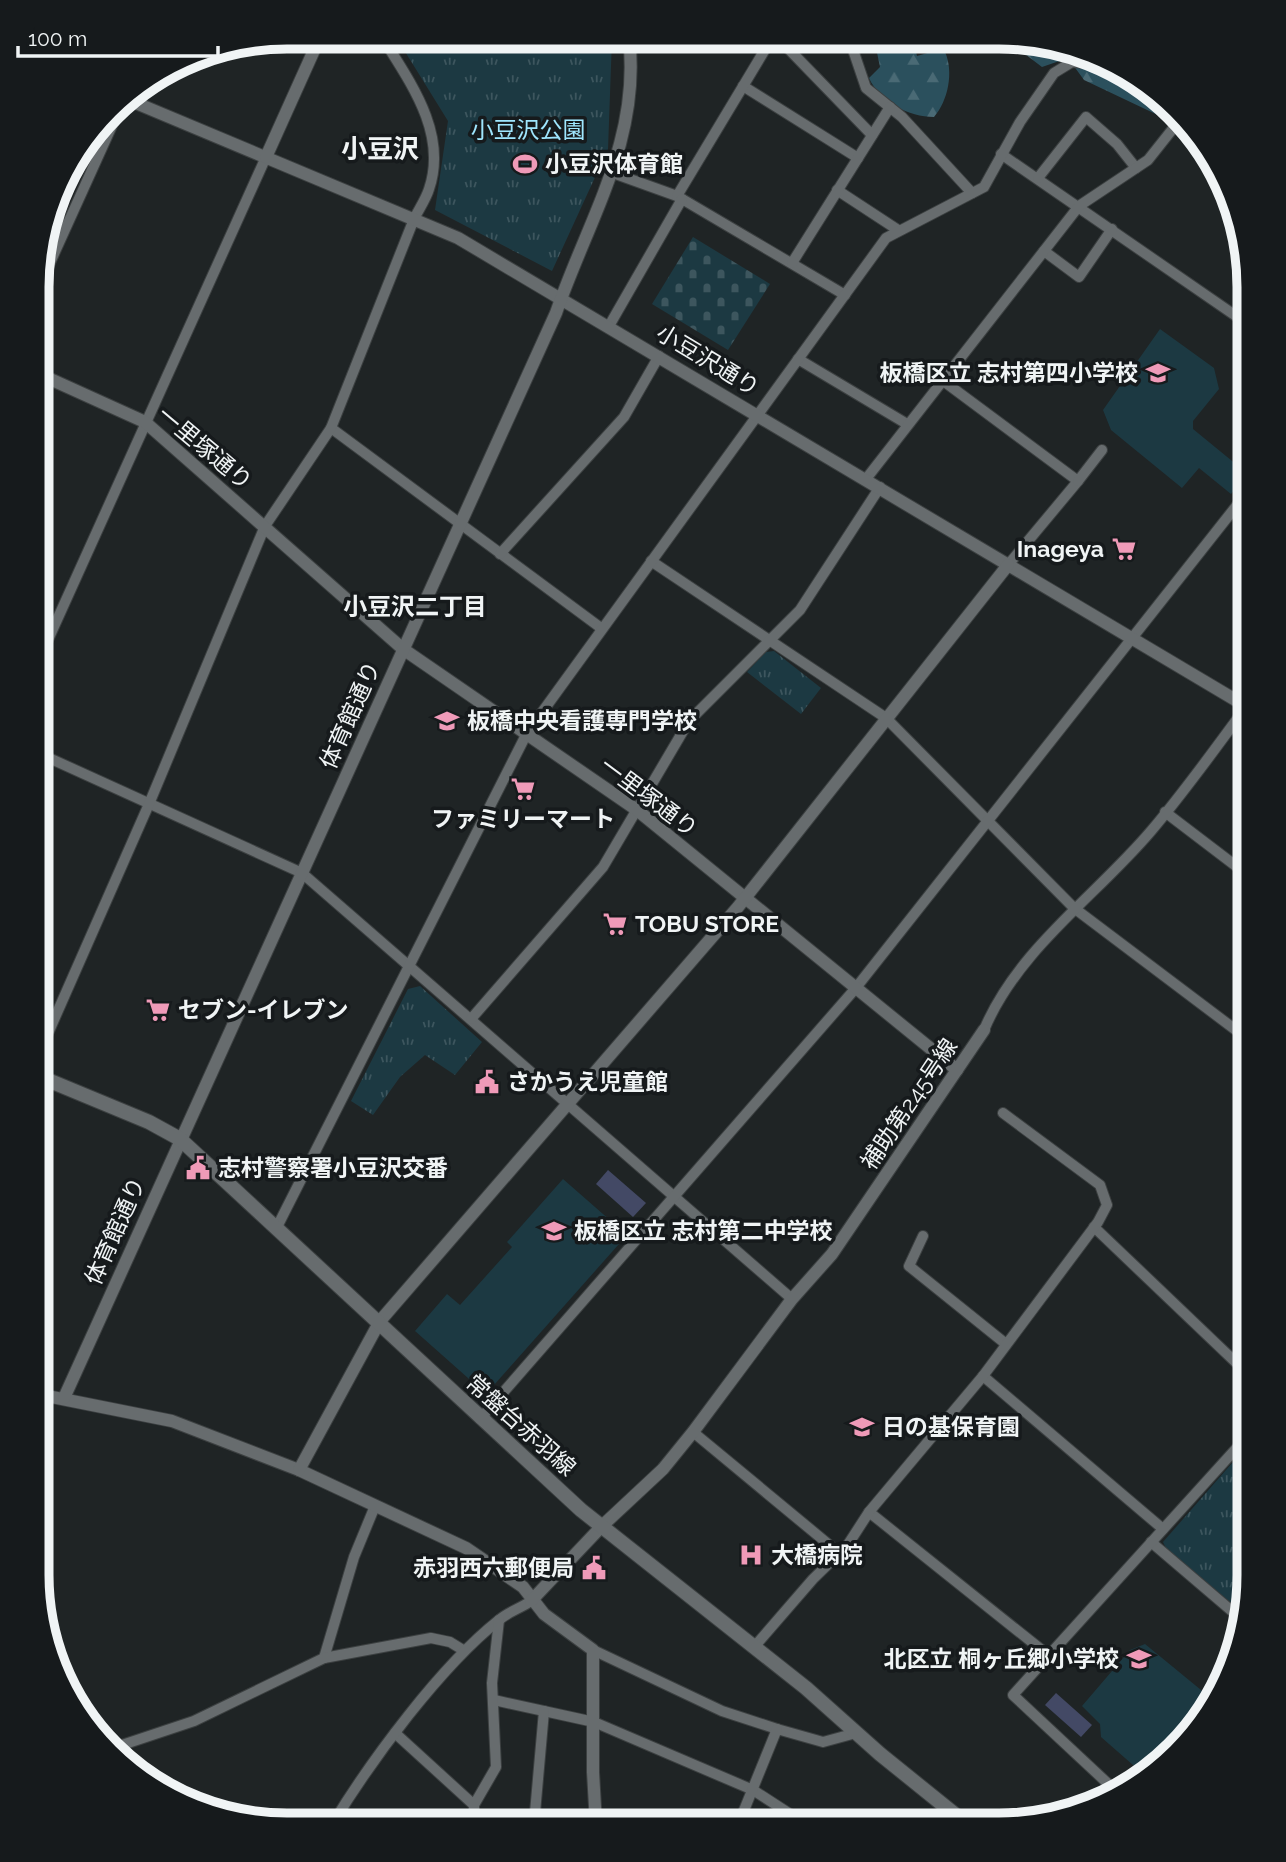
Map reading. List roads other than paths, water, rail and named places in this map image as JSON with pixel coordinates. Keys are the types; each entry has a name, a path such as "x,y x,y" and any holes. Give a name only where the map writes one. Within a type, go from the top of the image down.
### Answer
{"main road":[{"name":"常盤台赤羽線","path":"49,1081 149,1122 180,1139 380,1321 480,1419 602,1526 755,1646 953,1813"}],"street":[{"path":"49,637 315,49"},
{"path":"49,1031 149,804 264,526 331,428 414,219 430,188 431,137 426,111 389,49"},
{"name":"体育館通り","path":"64,1398 561,299 613,173 627,124 633,67 631,49"},
{"path":"609,326 765,49"},
{"path":"789,49 872,135"},
{"path":"853,49 866,88 890,107 972,193"},
{"path":"277,1227 527,733 886,238 984,187 1001,154 1054,73 1076,62"},
{"path":"743,86 858,158"},
{"name":"小豆沢通り","path":"137,103 458,238 1237,699"},
{"path":"792,263 890,107"},
{"path":"1038,178 1086,117 1117,144 1136,168"},
{"path":"866,478 1079,206 1148,160 1175,127"},
{"path":"51,261 110,128"},
{"path":"1001,154 1237,317"},
{"path":"613,173 679,198 845,295"},
{"path":"837,190 898,230"},
{"path":"1044,251 1079,277 1112,229"},
{"path":"500,554 624,416 659,356"},
{"path":"798,359 907,424"},
{"name":"一里塚通り","path":"49,379 145,422 403,649 637,810 957,1070"},
{"path":"942,380 1078,481"},
{"path":"331,428 601,628"},
{"path":"299,1470 380,1321 744,899 1102,450"},
{"path":"471,1019 603,867 689,721 800,610 880,487"},
{"path":"480,1419 855,989 1237,505"},
{"path":"651,561 886,718 1074,908 1236,1031"},
{"name":"補助第245号線","path":"531,1601 602,1526 663,1469 694,1432 792,1299 832,1254 984,1030 994,1006 1074,908 1150,832 1237,720"},
{"path":"49,758 302,873 569,1102 792,1299"},
{"path":"1165,812 1237,867"},
{"path":"755,1646 839,1553 869,1512 984,1376 1094,1227 1107,1205 1100,1185 1003,1113"},
{"path":"1094,1227 1236,1363"},
{"path":"923,1236 909,1266 1006,1345"},
{"path":"984,1376 1163,1529"},
{"path":"49,1396 172,1421 299,1470 466,1548 523,1587 531,1601 593,1650 722,1711 823,1742 856,1733"},
{"path":"694,1432 839,1553"},
{"path":"1109,1785 1013,1695 1236,1449"},
{"path":"324,1658 354,1557 375,1506"},
{"path":"869,1512 1048,1655"},
{"path":"1151,1542 1233,1612"},
{"path":"345,1813 396,1733 463,1650 499,1619 531,1601"},
{"path":"474,1813 474,1805 496,1767 494,1700 499,1619"},
{"path":"121,1745 194,1721 324,1658 431,1638 450,1642 463,1650"},
{"path":"593,1650 596,1813"},
{"path":"494,1700 594,1722 753,1790 788,1813"},
{"path":"535,1813 544,1711"},
{"path":"743,1813 777,1729"},
{"path":"396,1733 474,1805"}],"place":[{"name":"小豆沢体育館","path":"525,164"},
{"name":"板橋区立 志村第四小学校","path":"1158,373"},
{"name":"Inageya","path":"1124,549"},
{"name":"板橋中央看護専門学校","path":"447,721"},
{"name":"ファミリーマート","path":"523,789"},
{"name":"TOBU STORE","path":"615,924"},
{"name":"セブン-イレブン","path":"158,1010"},
{"name":"さかうえ児童館","path":"487,1082"},
{"name":"志村警察署小豆沢交番","path":"198,1168"},
{"name":"板橋区立 志村第二中学校","path":"554,1231"},
{"name":"日の基保育園","path":"862,1427"},
{"name":"大橋病院","path":"751,1555"},
{"name":"赤羽西六郵便局","path":"594,1568"},
{"name":"北区立 桐ヶ丘郷小学校","path":"1139,1659"}],"district":[{"name":"小豆沢","path":"380,149"},
{"name":"小豆沢二丁目","path":"415,607"}],"park label":[{"name":"小豆沢公園","path":"528,130"}]}
